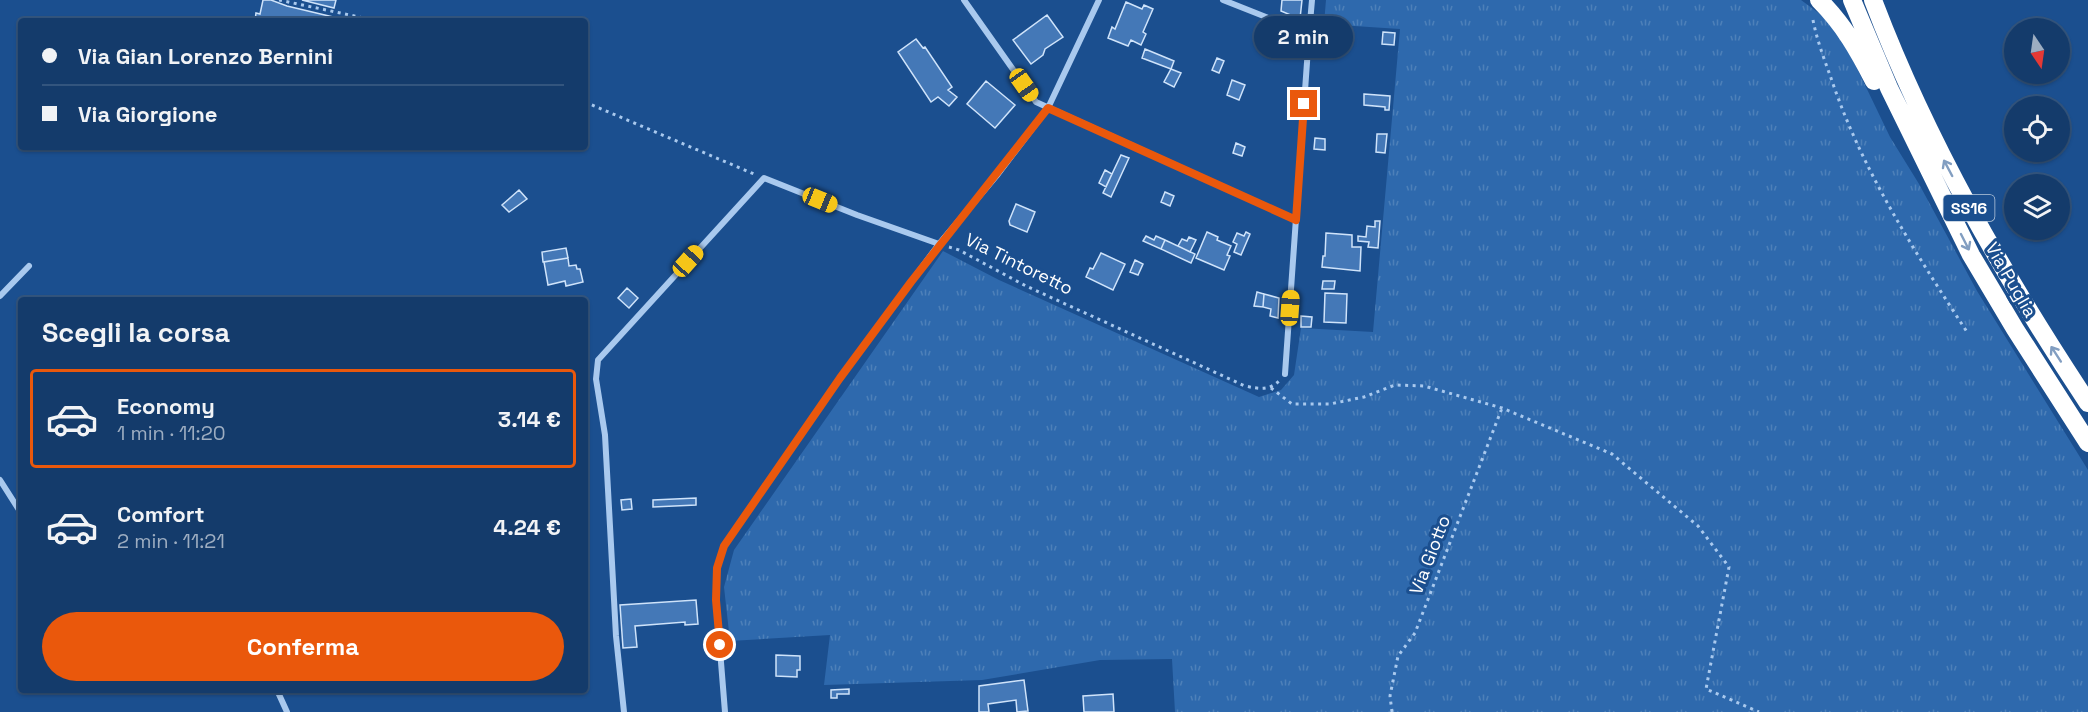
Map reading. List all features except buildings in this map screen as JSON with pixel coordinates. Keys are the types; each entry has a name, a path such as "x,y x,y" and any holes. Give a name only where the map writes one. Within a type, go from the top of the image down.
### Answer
{"highway":[{"name":"Via Puglia","path":"1852,0 1889,88 1982,273 2088,443"},
{"name":"Via Puglia","path":"1873,0 1905,80 1945,164 2032,318 2088,403"},
{"path":"1816,8 1839,20 1853,41 1912,153 1929,171"}],"street":[{"path":"964,0 1036,102 1296,220"},
{"path":"725,712 716,600 717,568 724,546 840,378 939,244 998,174 1048,108 1099,0"},
{"path":"1223,0 1309,34"},
{"path":"1285,374 1312,0"},
{"path":"624,712 616,636 605,435 596,379 598,360 764,178"},
{"name":"Via Tintoretto","path":"764,178 857,215 939,244"},
{"path":"0,296 29,266"},
{"path":"0,480 18,508"},
{"path":"278,693 288,712"}],"path":[{"path":"279,0 364,18"},
{"path":"1816,8 1824,60 1849,128 1890,209 1967,332"},
{"path":"588,103 764,178"},
{"name":"Via Tintoretto","path":"939,244 959,250 1026,286 1245,386 1260,389 1271,388 1292,404 1330,404 1364,397 1395,385 1424,386 1502,408 1612,454 1698,526 1729,567 1706,689 1759,712"},
{"path":"1271,388 1285,374"},
{"name":"Via Giotto","path":"1392,712 1390,696 1398,656 1414,633 1502,408"}],"green space":[{"path":"1326,0 1801,0 1820,14 1840,33 1890,137 1919,184 1977,291 2088,470 2088,712 1175,712 1172,659 1100,660 982,680 824,685 830,635 730,641 724,587 734,550 943,251 999,280 1259,397 1281,390 1294,375 1301,328 1373,332 1400,29 1324,24"}],"route":[{"path":"720,645 716,600 717,568 724,546 840,378 939,244 998,174 1048,108 1296,220 1304,104"}]}
